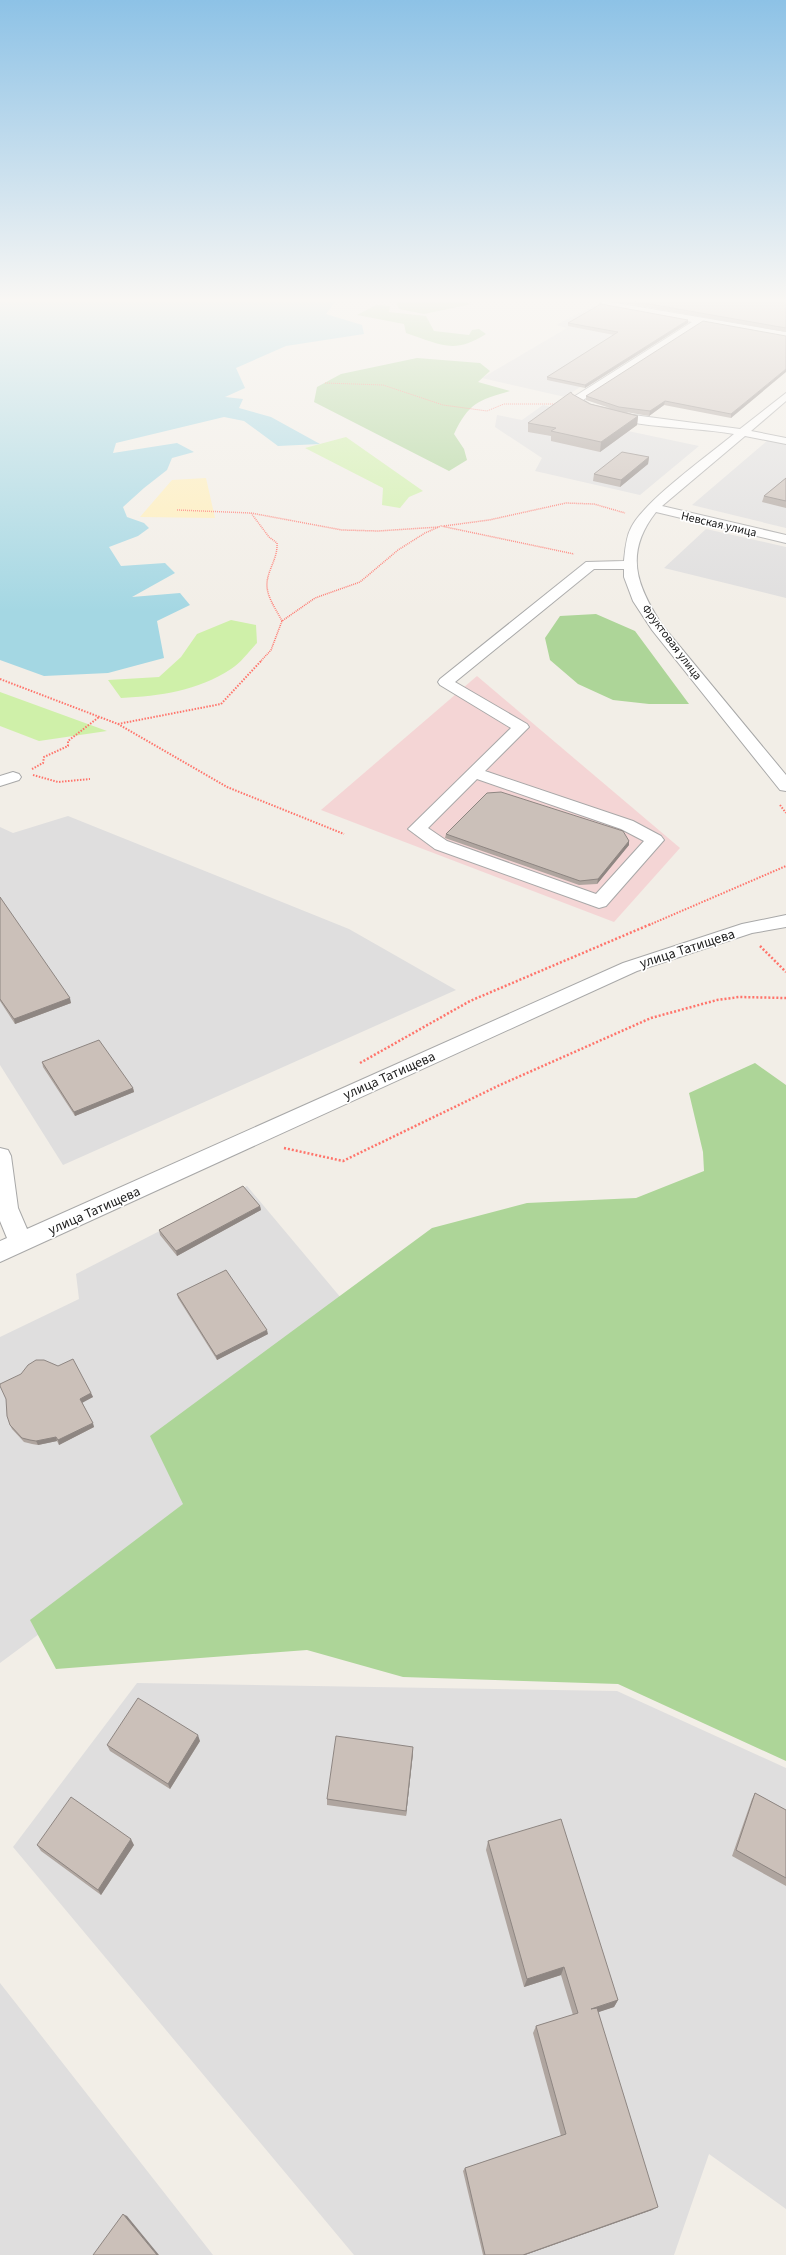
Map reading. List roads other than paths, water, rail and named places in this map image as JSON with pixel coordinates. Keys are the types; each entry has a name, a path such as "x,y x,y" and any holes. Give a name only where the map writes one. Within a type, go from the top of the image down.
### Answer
{"street":[{"path":"580,403 601,411 647,420 705,426"},
{"name":"Фруктовая улица","path":"777,403 653,508 637,528 631,552 631,577 640,601 657,627 786,786"},
{"path":"647,413 705,426 786,441"},
{"name":"Невская улица","path":"653,508 786,540"},
{"path":"474,773 627,825 655,840 599,902 441,845 417,829 474,773 521,727 445,682 591,565 631,565"},
{"name":"улица Татищева","path":"0,1252 630,967 745,929 786,921"},
{"path":"0,1156 6,1208 21,1243"}],"water":[{"path":"0,403 241,403 239,408 271,417 320,444 278,446 244,421 224,417 116,443 113,453 177,443 194,452 172,458 167,470 123,507 127,517 144,523 149,528 138,536 109,547 121,566 165,563 175,573 132,597 180,593 190,605 157,621 164,658 108,673 44,676 0,660"}]}
